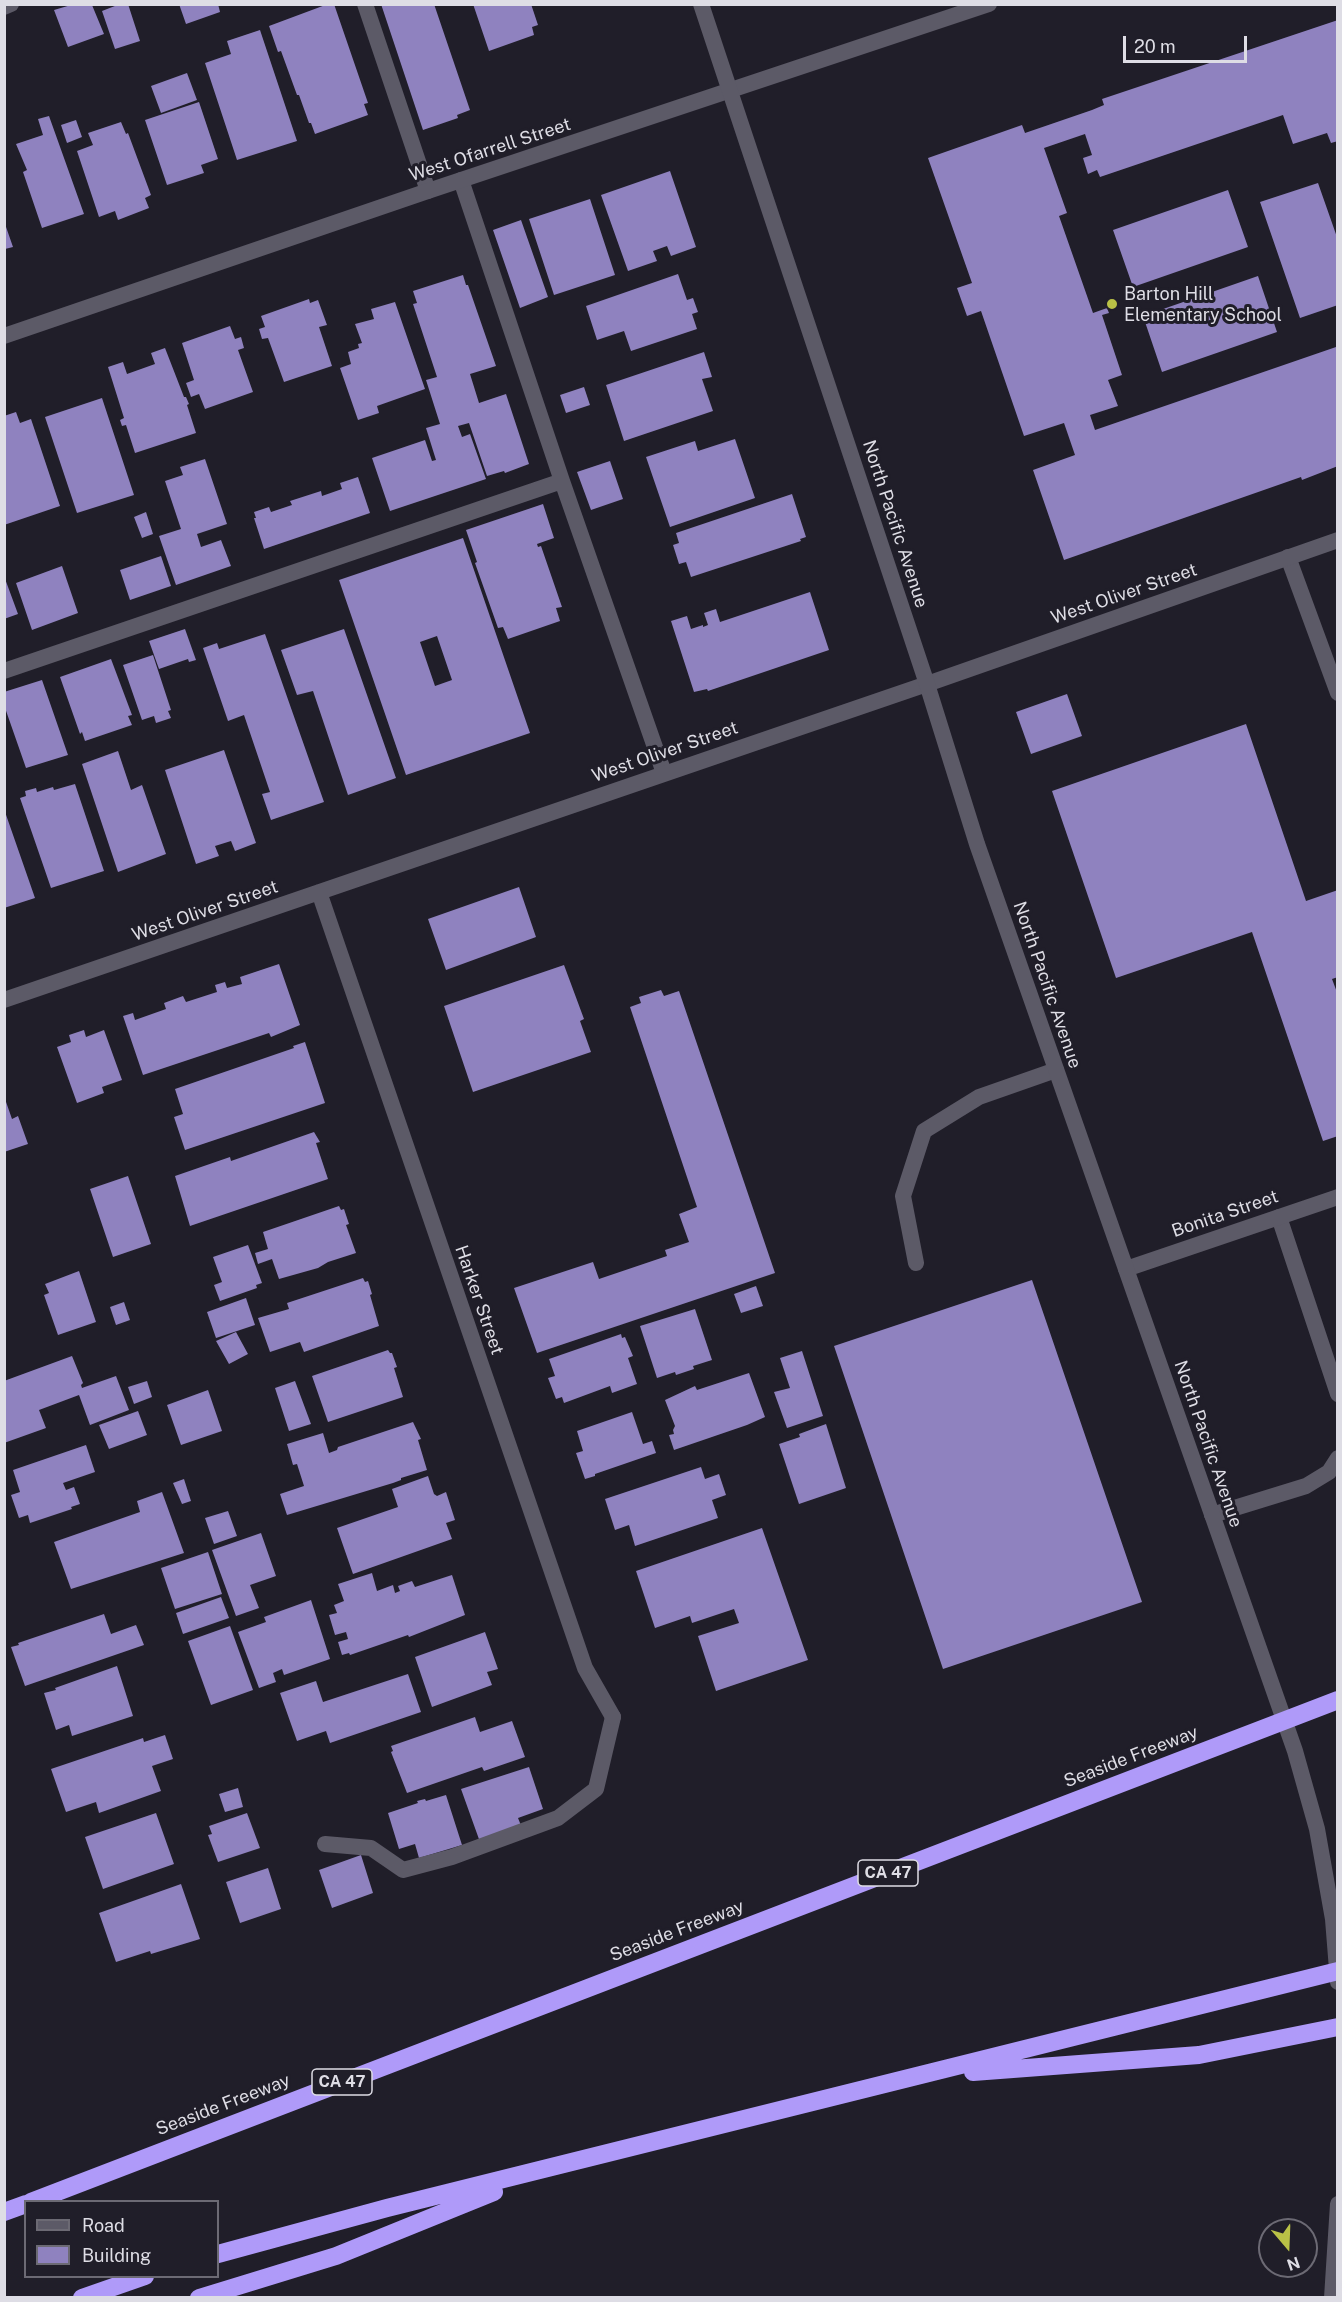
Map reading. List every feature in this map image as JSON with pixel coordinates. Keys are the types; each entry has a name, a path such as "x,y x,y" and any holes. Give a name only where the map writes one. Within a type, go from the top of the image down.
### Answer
{"highway":[{"name":"Seaside Freeway","path":"36,2200 1338,1700"},
{"path":"219,2254 365,2214 1338,1971"},
{"path":"924,2076 1199,2055 1338,2027"},
{"path":"199,2298 336,2256 551,2168"},
{"path":"4,2212 24,2205"},
{"path":"82,2298 142,2278"}],"street":[{"path":"4,7 11,4"},
{"path":"365,4 428,191"},
{"name":"North Pacific Avenue","path":"701,4 978,844 1295,1751 1317,1829 1333,1919 1338,1982"},
{"name":"West Ofarrell Street","path":"4,336 428,191 989,4"},
{"path":"461,180 562,481 664,773"},
{"path":"4,670 562,481"},
{"name":"West Oliver Street","path":"4,1000 927,684 1338,540"},
{"path":"1288,557 1338,693"},
{"name":"Harker Street","path":"319,892 585,1668 613,1717 596,1789 558,1818 452,1857 403,1870 371,1848 325,1844"},
{"path":"916,1263 903,1197 924,1131 979,1097 1056,1070"},
{"name":"Bonita Street","path":"1126,1269 1338,1197"},
{"path":"1279,1216 1338,1394"},
{"path":"1212,1515 1306,1486 1329,1472 1338,1458"},
{"path":"1332,2298 1338,2204"}],"building":[{"path":"120,4 128,4 140,41 115,49 102,11"},
{"path":"179,4 218,4 220,12 186,24"},
{"path":"328,4 334,4 368,103 364,104 368,115 315,134 299,95 297,95 281,51 278,52 269,26"},
{"path":"381,4 434,4 470,110 457,115 458,118 423,130"},
{"path":"473,4 531,4 538,25 532,27 534,35 489,51"},
{"path":"71,5 92,5 104,34 68,47 54,10"},
{"path":"1338,20 1338,141 1331,143 1327,133 1293,144 1283,115 1100,177 1097,170 1088,174 1083,158 1092,155 1085,134 1044,148 1067,213 1059,216 1093,313 1107,308 1109,313 1102,315 1122,375 1108,380 1118,406 1090,415 1095,430 1336,347 1338,352 1338,466 1064,560 1033,470 1075,455 1064,423 1024,436 981,311 967,316 957,288 972,283 928,158 1022,125 1025,133 1104,105 1102,99"},
{"path":"260,30 297,141 237,160 205,63 231,54 227,41"},
{"path":"187,73 197,100 161,113 151,86"},
{"path":"199,102 218,159 201,165 204,173 167,185 145,120"},
{"path":"49,116 84,214 42,228 23,172 27,170 16,144 43,135 38,119"},
{"path":"76,120 82,137 67,143 61,125"},
{"path":"121,122 126,134 128,133 151,195 145,198 149,208 118,220 115,211 99,217 77,151 93,145 88,133"},
{"path":"670,171 696,247 671,256 667,246 653,251 657,261 628,271 601,195"},
{"path":"1318,183 1338,240 1338,305 1300,318 1260,202"},
{"path":"1228,190 1248,247 1133,287 1113,230"},
{"path":"590,199 615,275 554,295 529,219"},
{"path":"521,220 548,297 520,308 493,230"},
{"path":"5,224 13,247 5,249"},
{"path":"678,274 687,300 693,298 698,312 692,314 697,329 631,351 624,331 597,340 586,306"},
{"path":"463,275 496,366 470,374 479,403 506,394 529,464 505,473 504,471 487,476 469,423 458,426 462,437 470,434 486,479 390,511 372,458 425,440 432,461 436,460 426,428 440,424 426,380 437,377 413,304 417,303 413,291"},
{"path":"1258,276 1277,332 1162,372 1143,316"},
{"path":"309,299 310,303 318,300 327,325 319,327 332,366 284,382 268,338 262,339 259,329 265,327 261,316"},
{"path":"395,302 425,389 377,406 379,413 358,420 340,368 351,364 348,352 359,348 358,344 362,343 355,324 374,319 371,309"},
{"path":"230,326 235,339 241,337 244,348 238,350 253,392 205,409 199,394 191,397 186,383 194,380 182,343"},
{"path":"165,348 184,397 189,404 187,405 196,433 135,453 126,425 122,426 120,420 124,418 108,367 123,362 127,374 155,364 151,353"},
{"path":"704,352 712,377 702,379 713,411 624,441 606,385"},
{"path":"584,387 590,405 566,413 560,395"},
{"path":"102,398 134,495 77,513 45,417"},
{"path":"16,412 20,423 31,419 60,506 4,525 4,416"},
{"path":"735,439 755,498 670,527 646,457 695,441 698,451"},
{"path":"205,459 227,524 197,534 201,547 221,540 231,566 176,585 159,536 181,529 165,481 183,475 180,467"},
{"path":"610,461 623,499 591,510 577,472"},
{"path":"358,477 370,513 264,549 254,512 269,507 271,512 292,505 290,501 321,491 322,496 342,489 340,483"},
{"path":"792,494 806,537 800,539 801,541 691,577 686,562 679,564 673,545 679,543 676,533"},
{"path":"543,504 554,538 537,544 538,547 541,546 562,607 556,608 560,621 508,639 503,627 498,628 466,530"},
{"path":"146,512 153,534 142,538 134,517"},
{"path":"463,538 530,733 406,775 339,580","holes":["437,636 452,680 435,686 420,642"]},
{"path":"161,556 171,586 130,600 120,570"},
{"path":"62,566 78,613 32,630 16,583"},
{"path":"4,576 18,614 4,619"},
{"path":"810,592 829,650 708,691 707,689 694,692 671,621 687,616 691,629 703,625 703,627 708,625 704,613 716,609 720,622"},
{"path":"185,629 196,660 189,662 188,659 159,669 149,641"},
{"path":"344,629 396,778 348,795 313,691 297,695 281,650"},
{"path":"265,634 324,802 271,820 262,794 270,792 244,715 228,721 203,648 217,643 219,649"},
{"path":"153,655 171,710 168,711 171,718 156,723 154,716 142,720 123,665"},
{"path":"111,659 132,715 128,716 132,725 85,741 82,732 80,734 60,677"},
{"path":"42,680 68,755 26,768 4,705 4,692"},
{"path":"1067,694 1082,736 1031,754 1016,712"},
{"path":"1246,724 1306,901 1338,890 1338,977 1332,979 1338,995 1338,1136 1323,1141 1252,932 1116,978 1052,791"},
{"path":"224,750 256,843 235,851 231,841 215,846 219,856 196,864 165,770"},
{"path":"118,751 131,790 142,785 166,854 118,872 82,764"},
{"path":"75,784 104,871 51,888 20,798 26,796 25,791 36,788 37,792"},
{"path":"4,809 35,898 4,908"},
{"path":"519,887 536,937 446,970 428,919"},
{"path":"279,964 300,1025 271,1037 269,1033 143,1075 123,1016 133,1013 135,1020 166,1009 164,1003 183,996 186,1002 217,992 215,985 225,982 227,988 242,984 240,977"},
{"path":"564,965 584,1019 580,1021 591,1052 473,1092 444,1006"},
{"path":"661,990 664,996 679,991 775,1273 537,1353 514,1288 593,1262 599,1279 667,1256 665,1250 689,1242 679,1214 697,1207 630,1007 641,1003 639,997"},
{"path":"84,1030 86,1037 104,1030 122,1080 102,1087 104,1093 77,1103 57,1047 71,1042 69,1035"},
{"path":"305,1042 325,1103 185,1150 174,1117 183,1114 175,1089 294,1048 293,1046"},
{"path":"5,1099 12,1119 18,1116 28,1144 4,1152"},
{"path":"314,1132 320,1142 316,1143 328,1179 190,1226 175,1176 230,1157 231,1161"},
{"path":"128,1176 151,1244 113,1257 90,1189"},
{"path":"339,1206 341,1210 344,1209 349,1224 346,1225 356,1253 328,1262 318,1268 279,1279 272,1259 258,1264 255,1253 268,1249 263,1232"},
{"path":"248,1245 262,1283 256,1285 257,1288 220,1301 214,1285 222,1282 213,1257"},
{"path":"79,1271 96,1322 58,1335 44,1295 49,1293 45,1284"},
{"path":"363,1278 365,1282 368,1281 379,1326 304,1352 300,1342 270,1352 258,1318 289,1309 287,1303"},
{"path":"1032,1280 1142,1602 943,1669 834,1346"},
{"path":"756,1286 763,1306 741,1313 734,1294"},
{"path":"246,1298 255,1325 216,1338 207,1312"},
{"path":"124,1302 130,1320 116,1325 110,1307"},
{"path":"695,1309 712,1360 676,1375 675,1372 657,1378 640,1326"},
{"path":"236,1332 248,1354 229,1364 216,1341"},
{"path":"621,1334 622,1338 625,1337 633,1356 628,1358 637,1384 612,1393 610,1386 564,1403 562,1397 556,1399 548,1378 555,1376 549,1359"},
{"path":"388,1350 392,1353 397,1367 394,1368 403,1397 328,1422 312,1376"},
{"path":"802,1351 823,1416 787,1428 774,1392 790,1388 780,1358"},
{"path":"72,1356 83,1383 82,1388 116,1376 129,1410 90,1425 79,1395 39,1410 46,1428 4,1443 4,1381"},
{"path":"749,1373 765,1417 674,1450 669,1435 674,1434 675,1426 665,1400 695,1386 697,1390"},
{"path":"147,1381 152,1397 134,1404 128,1387"},
{"path":"295,1381 311,1424 289,1431 275,1388"},
{"path":"208,1390 222,1431 181,1445 167,1405"},
{"path":"138,1411 147,1435 109,1449 99,1425"},
{"path":"632,1412 643,1444 652,1441 656,1453 585,1479 576,1453 583,1451 577,1431"},
{"path":"413,1422 421,1439 418,1440 427,1470 401,1478 393,1483 287,1515 280,1494 304,1486 297,1464 293,1465 287,1444 323,1433 329,1453 337,1450 338,1447"},
{"path":"826,1424 846,1488 799,1504 779,1444"},
{"path":"86,1445 95,1472 63,1483 66,1490 74,1487 80,1504 71,1507 72,1509 30,1523 28,1515 19,1518 11,1495 20,1492 13,1470"},
{"path":"701,1467 705,1479 719,1474 726,1495 712,1500 718,1518 635,1546 629,1525 615,1530 605,1499"},
{"path":"428,1476 434,1494 437,1496 446,1492 455,1520 446,1523 452,1539 353,1574 337,1528 398,1507 392,1489"},
{"path":"184,1479 191,1501 182,1504 173,1483"},
{"path":"162,1492 184,1553 71,1589 54,1542 140,1512 137,1501"},
{"path":"228,1511 237,1536 214,1544 205,1518"},
{"path":"762,1528 808,1660 716,1691 698,1636 739,1623 734,1609 692,1623 690,1616 655,1628 636,1571"},
{"path":"261,1533 276,1576 250,1585 259,1608 236,1616 212,1550"},
{"path":"208,1552 222,1594 175,1609 161,1568"},
{"path":"372,1573 377,1591 393,1585 395,1593 400,1591 398,1586 412,1581 415,1587 452,1575 465,1615 409,1637 408,1635 350,1655 349,1653 342,1655 338,1642 348,1639 346,1632 335,1635 329,1615 337,1613 334,1605 344,1601 338,1584"},
{"path":"221,1597 229,1618 183,1634 176,1613"},
{"path":"311,1600 330,1659 284,1675 282,1669 273,1673 276,1682 259,1688 238,1632 266,1622 264,1617"},
{"path":"104,1614 111,1634 136,1625 144,1645 25,1686 11,1647"},
{"path":"230,1626 253,1690 211,1705 188,1641"},
{"path":"485,1632 498,1669 487,1672 492,1685 432,1707 415,1657"},
{"path":"117,1666 133,1716 72,1736 69,1725 56,1730 44,1693"},
{"path":"408,1674 421,1712 330,1743 326,1731 297,1741 280,1693 316,1681 323,1702"},
{"path":"475,1717 480,1732 512,1721 525,1757 484,1771 482,1767 407,1793 391,1752 393,1751 391,1746"},
{"path":"165,1735 173,1759 152,1766 161,1791 99,1813 96,1802 66,1812 51,1769 143,1738 144,1742"},
{"path":"529,1767 543,1809 518,1818 522,1828 480,1842 461,1789"},
{"path":"238,1788 243,1807 225,1812 219,1794"},
{"path":"446,1795 462,1845 419,1858 415,1844 399,1849 388,1813 418,1803 417,1801 425,1799 426,1801"},
{"path":"156,1813 174,1864 103,1889 85,1837"},
{"path":"247,1813 260,1848 218,1862 208,1835 212,1834 209,1826"},
{"path":"361,1855 373,1893 332,1908 319,1870"},
{"path":"268,1868 281,1909 240,1923 226,1882"},
{"path":"181,1884 200,1939 116,1962 99,1913"}],"place":[{"name":"Barton Hill Elementary School","path":"1112,304"}]}
